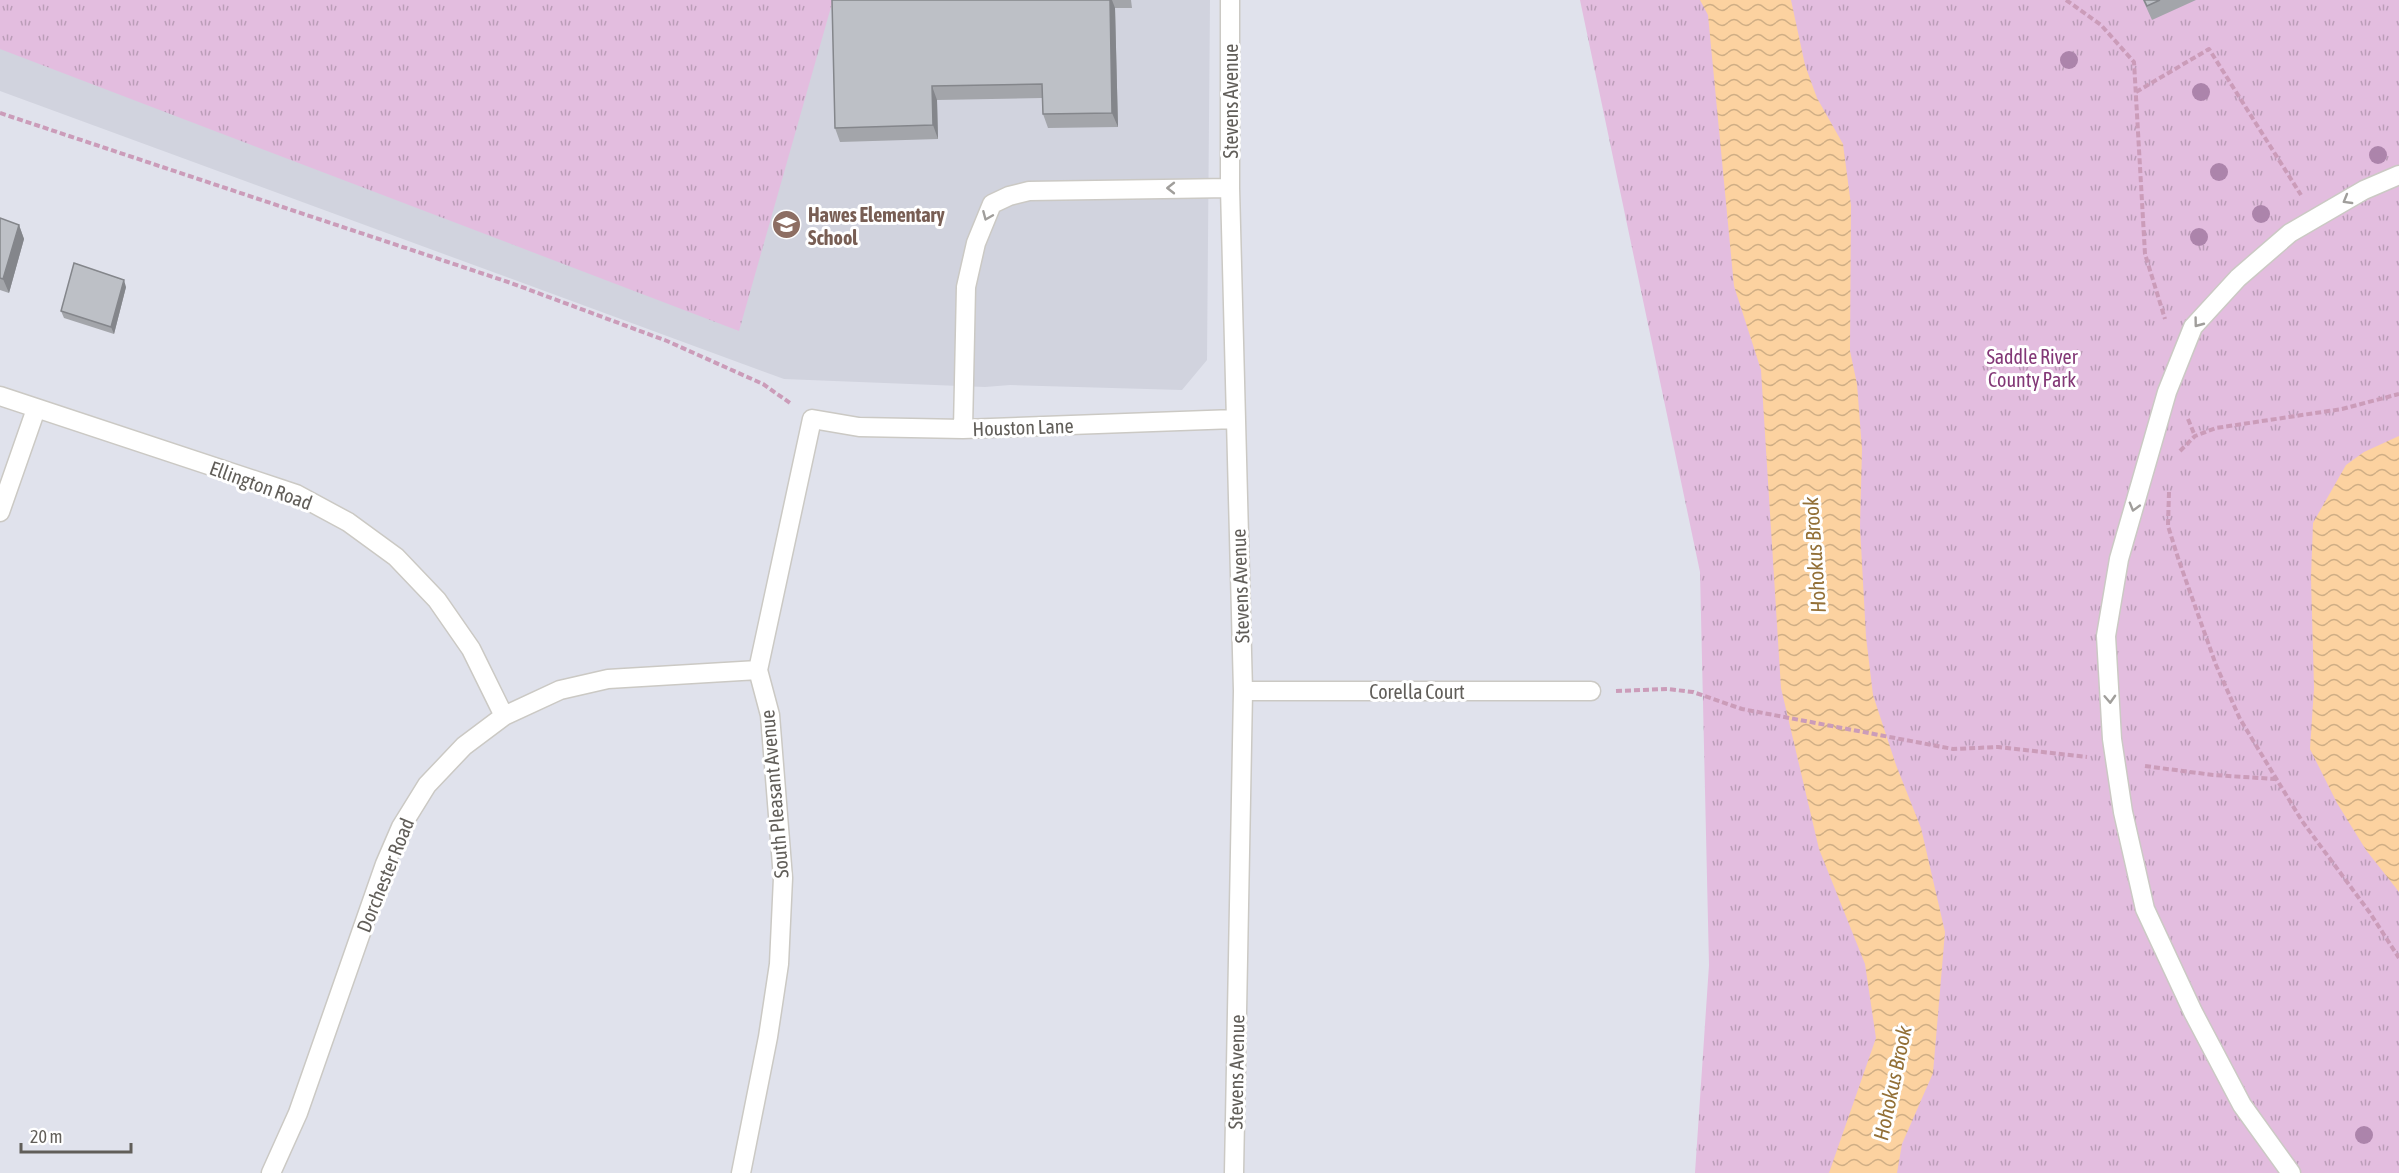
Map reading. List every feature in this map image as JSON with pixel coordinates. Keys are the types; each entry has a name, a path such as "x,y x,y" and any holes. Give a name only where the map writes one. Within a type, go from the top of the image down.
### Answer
{"street":[{"name":"Stevens Avenue","path":"1230,0 1230,188 1243,691 1234,1173"},
{"path":"2291,1173 2242,1105 2193,1012 2145,909 2123,812 2112,739 2106,636 2119,559 2168,392 2193,327 2238,278 2290,233 2364,190 2399,175"},
{"path":"963,429 966,287 976,243 993,204 1009,196 1029,191 1230,188"},
{"name":"Ellington Road","path":"0,396 296,494 348,522 396,557 437,600 471,649 504,716"},
{"path":"0,512 36,409"},
{"name":"Houston Lane","path":"812,419 859,427 963,429 1235,419"},
{"name":"South Pleasant Avenue","path":"741,1173 768,1036 779,964 783,878 770,715 758,670 812,419"},
{"name":"Dorchester Road","path":"270,1173 298,1113 385,864 401,827 427,785 464,746 504,716 560,690 608,679 758,670"},
{"name":"Corella Court","path":"1243,691 1591,691"}],"path":[{"path":"2066,0 2101,25 2134,62 2145,254 2166,322"},
{"path":"2136,92 2209,49 2316,218"},
{"path":"0,113 511,283 667,341 763,384 812,419"},
{"path":"2175,457 2195,436 2216,429 2342,409 2399,394"},
{"path":"2187,415 2195,436"},
{"path":"2169,484 2168,526 2216,665 2240,719 2302,821 2370,913 2399,957"},
{"path":"1591,691 1667,689 1692,692 1742,709 1953,749"}],"shaded area":[{"name":"Hawes Elementary School","path":"0,0 1210,0 1207,360 1182,390 1010,385 985,387 784,379 0,91"}],"green space":[{"path":"0,0 833,0 739,331 0,49"},
{"name":"Saddle River County Park","path":"1580,0 2399,0 2399,1173 1695,1173 1709,965 1700,572"}],"water":[{"name":"Hohokus Brook","path":"1700,0 1791,0 1805,65 1817,98 1843,144 1851,205 1850,351 1857,384 1862,449 1860,527 1866,637 1873,695 1896,765 1921,828 1945,932 1933,1073 1902,1144 1897,1173 1829,1173 1876,1038 1865,964 1819,849 1781,688 1761,370 1734,286 1708,15"},
{"path":"2399,436 2399,892 2366,850 2337,803 2310,749 2314,688 2311,578 2313,523 2346,465 2364,452"}],"building":[{"path":"832,0 1110,0 1112,113 1043,114 1042,84 932,86 933,125 835,128"},
{"path":"2144,0 2160,0 2147,6"},
{"path":"0,218 19,225 3,279 0,278"},
{"path":"74,263 124,280 111,327 61,311"}],"place":[{"name":"Hawes Elementary School","path":"787,225"}]}
